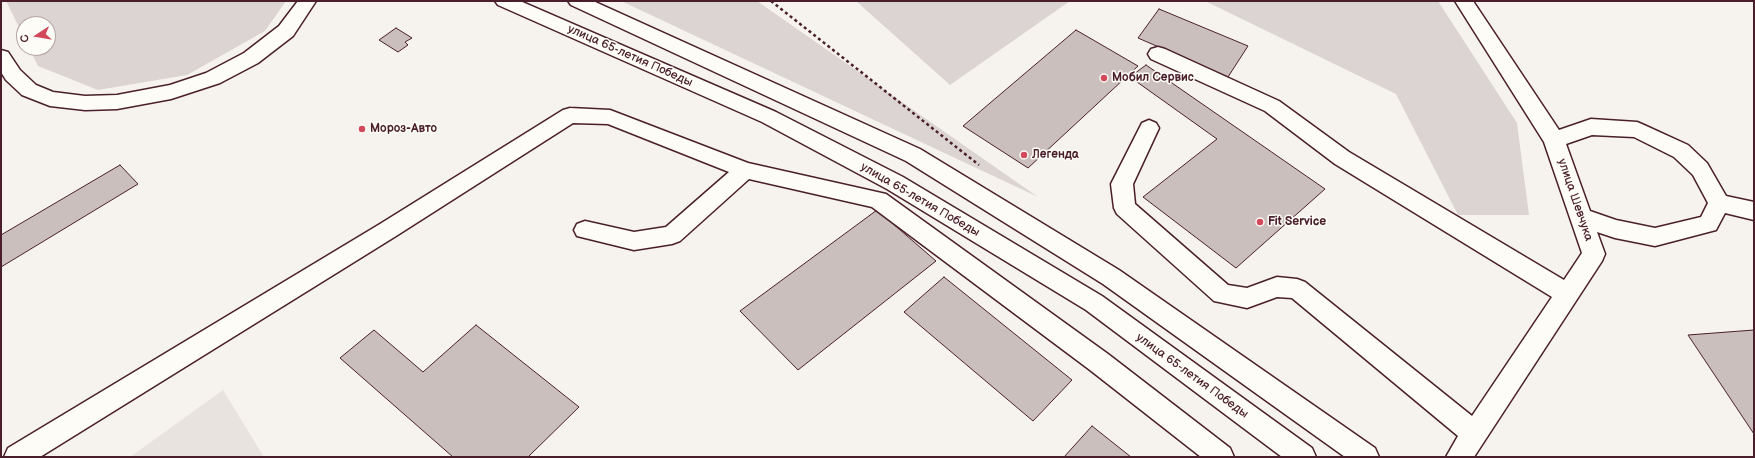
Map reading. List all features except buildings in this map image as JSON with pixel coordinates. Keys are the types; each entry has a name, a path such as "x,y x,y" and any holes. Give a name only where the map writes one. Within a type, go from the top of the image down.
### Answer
{"main road":[{"path":"1,57 13,75 29,90 50,99 85,103 125,101 178,90 213,78 251,58 286,30 307,1"},
{"name":"улица 65-летия Победы","path":"504,1 769,117 895,183 1094,303 1303,457"},
{"path":"577,1 913,155 1111,277 1366,457"},
{"name":"улица Шевчука","path":"1459,457 1594,254 1554,140 1464,1"},
{"path":"1158,54 1272,106 1342,158 1567,294"},
{"path":"17,457 388,230 570,115 610,116 744,170 878,200 1098,362 1221,457"},
{"path":"1554,140 1591,127 1637,130 1681,151 1700,170 1719,203 1754,211"},
{"path":"1149,128 1122,184 1125,208 1222,294 1247,298 1277,287 1297,289 1475,434"},
{"path":"585,230 634,241 672,235 744,170"},
{"path":"1581,217 1616,230 1655,237 1708,224 1719,203"}],"shaded area":[{"path":"6,1 286,1 265,31 187,75 98,90 38,66 33,56 56,56 56,16 16,16 16,21"},
{"path":"621,1 757,1 1038,197"},
{"path":"856,1 1070,1 950,85"},
{"path":"1205,1 1438,1 1517,123 1529,215 1458,215 1396,94"},
{"path":"223,390 264,457 130,457"}],"place":[{"name":"Мобил Сервис","path":"1104,78"},
{"name":"Мороз-Авто","path":"362,129"},
{"name":"Легенда","path":"1024,155"},
{"name":"Fit Service","path":"1260,222"}]}
